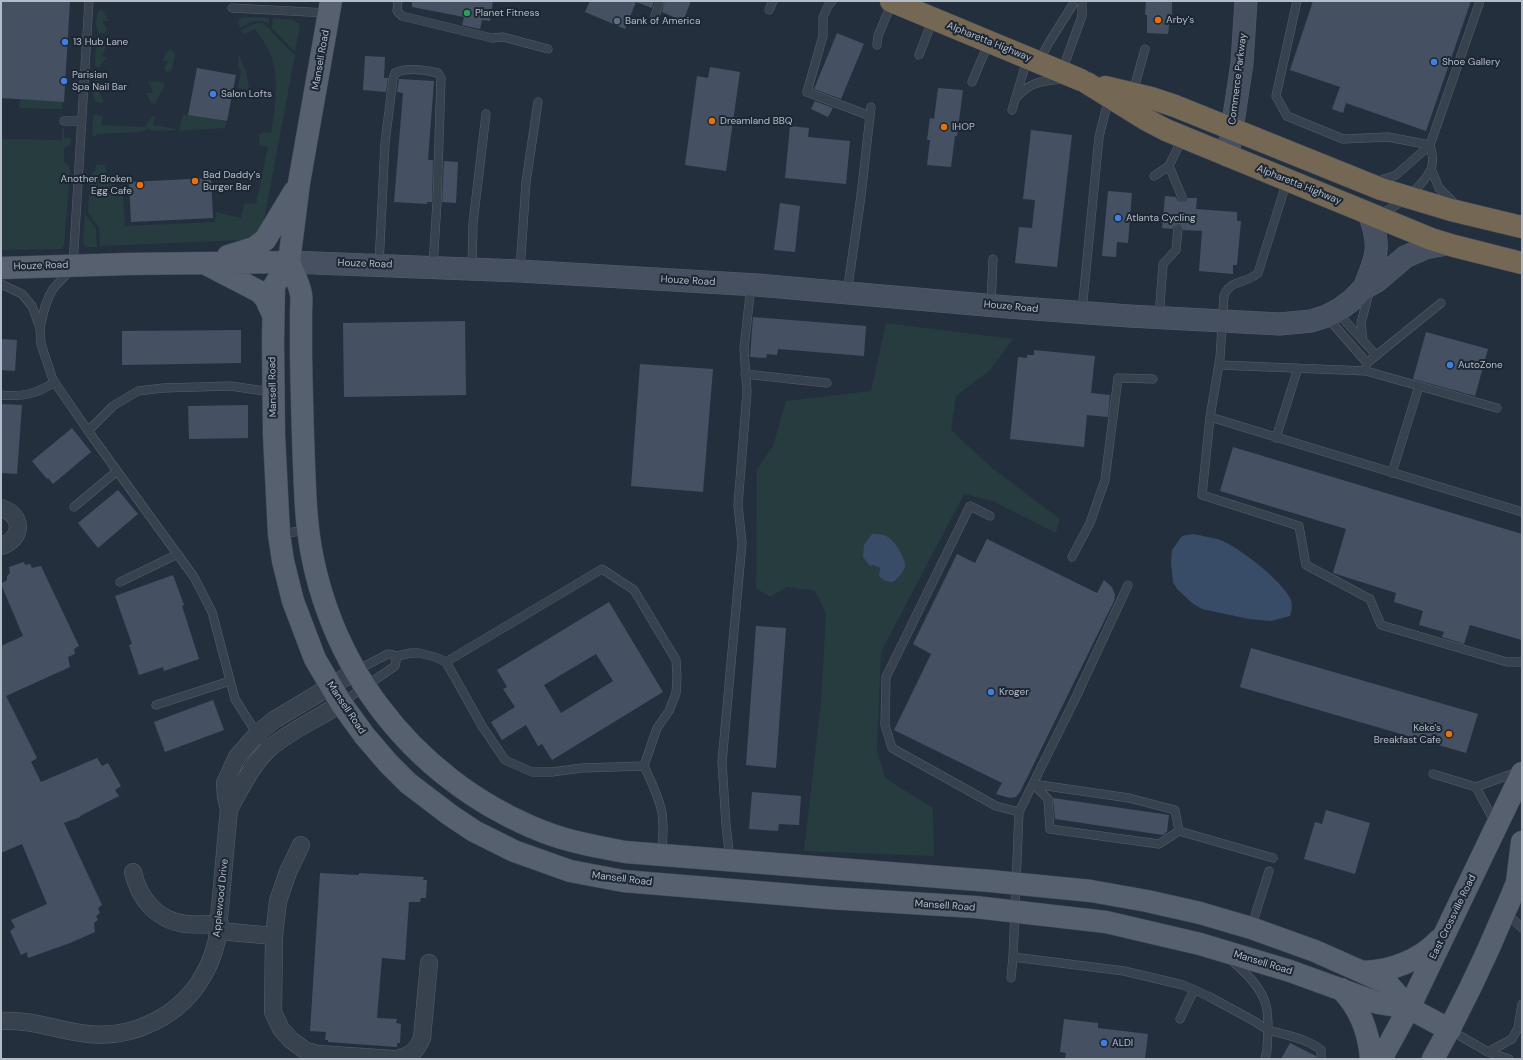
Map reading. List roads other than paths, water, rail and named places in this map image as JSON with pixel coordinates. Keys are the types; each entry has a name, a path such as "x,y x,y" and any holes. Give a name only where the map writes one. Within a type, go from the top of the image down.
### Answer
{"highway":[{"name":"Alpharetta Highway","path":"892,1 1076,78 1109,96 1145,119 1228,156 1369,214 1447,244 1522,263"},
{"name":"Alpharetta Highway","path":"1076,78 1175,106 1367,184 1406,198 1465,214 1522,227"}],"main road":[{"name":"Mansell Road","path":"330,7 299,183 289,262 274,286 273,392 279,534 293,601 315,659 335,695 364,736 408,783 474,831 514,851 570,871 623,881 1015,911 1106,922 1172,936 1218,949 1378,1002 1409,1008 1450,1030"},
{"path":"203,263 254,248 265,240 299,183"},
{"name":"Mansell Road","path":"289,262 301,294 303,438 308,530 326,609 337,636 361,678 393,726 429,763 470,794 510,816 545,832 570,840 625,852 1016,883 1091,891 1147,901 1200,913 1251,928 1315,951 1363,972 1387,983 1409,1008"},
{"name":"Houze Road","path":"1,268 73,265 289,262"},
{"path":"203,263 260,292 266,299 273,315"},
{"name":"East Crossville Road","path":"1381,1059 1409,1008 1522,772"},
{"path":"496,842 510,816"},
{"path":"1433,1059 1450,1030 1520,877 1522,842"},
{"path":"1363,972 1378,972 1401,965 1432,948 1443,937"},
{"path":"1340,989 1353,1003 1364,1025 1368,1038 1371,1059"}],"street":[{"name":"Commerce Parkway","path":"1228,156 1242,62 1246,1"},
{"name":"Houze Road","path":"1369,214 1375,230 1377,244 1369,286"},
{"name":"Houze Road","path":"289,262 520,271 751,285 1082,312 1253,323 1298,323 1331,314 1352,300 1410,254 1425,248 1447,244"},
{"path":"1,508 14,514 18,524 16,535 8,544 1,546"},
{"name":"Applewood Drive","path":"229,809 249,773 269,749 335,695 361,678"},
{"name":"Applewood Drive","path":"1,1021 39,1024 88,1034 108,1035 124,1033 143,1027 163,1017 180,1004 204,976 211,960 219,927 229,809 225,784 237,757 257,734 274,720 335,695"},
{"path":"301,845 288,872 278,900 274,936 273,1012 280,1029 291,1040 306,1051 318,1054 394,1059"},
{"path":"133,872 136,885 141,896 152,908 163,916 184,924 219,927 274,936"},
{"path":"397,1059 408,1056 418,1048 422,1038 429,962"}],"lane":[{"path":"88,1 73,265 68,274 53,289 45,306 40,328 41,344 56,382 117,471 194,577 212,612 235,700 257,734 269,749"},
{"path":"398,1 397,11 402,16 492,38 503,37 548,49"},
{"path":"655,16 660,1"},
{"path":"769,10 773,1"},
{"path":"832,1 823,17 822,36 808,92 870,116"},
{"path":"877,45 878,36 892,1"},
{"path":"1012,110 1015,99 1033,60 1050,41 1075,1"},
{"path":"1015,99 1023,89 1036,83 1076,78 1082,1"},
{"path":"1297,1 1276,96 1287,116 1343,139 1388,137 1430,145"},
{"path":"1367,184 1396,175 1430,145 1480,1"},
{"path":"232,8 330,7"},
{"path":"919,55 933,19"},
{"path":"972,82 989,42"},
{"path":"1132,94 1145,49"},
{"path":"379,265 385,143 395,73 401,70 430,71 438,73 440,78 437,202 433,267"},
{"path":"1082,312 1099,136 1109,96"},
{"path":"520,271 526,182 538,102"},
{"path":"847,293 861,196 871,107"},
{"path":"472,269 473,223 486,114"},
{"path":"64,121 82,121"},
{"path":"1154,176 1168,166 1183,137"},
{"path":"1369,214 1386,211 1406,198 1425,178 1431,169 1433,157 1430,145"},
{"path":"1168,166 1182,197"},
{"path":"1431,169 1439,188 1465,214"},
{"path":"1287,180 1258,273 1254,278 1230,286 1226,290 1224,296 1219,365 1210,417 1202,494 1299,526 1306,564 1370,599 1381,625 1507,662 1522,662"},
{"path":"1158,317 1163,264 1176,250 1178,229"},
{"path":"991,305 993,259"},
{"path":"1,284 22,294 32,306 40,328"},
{"path":"730,860 722,762 742,543 738,505 747,392 744,349 751,285"},
{"path":"1363,341 1361,323 1369,286"},
{"path":"1366,367 1376,355 1441,303"},
{"path":"1331,314 1363,341 1376,355"},
{"path":"1331,314 1366,367"},
{"path":"1219,365 1298,368 1366,367 1419,386 1497,408"},
{"path":"1276,438 1298,368"},
{"path":"745,374 827,383"},
{"path":"1072,557 1090,523 1105,480 1118,378 1153,380"},
{"path":"1,395 29,395 45,389 56,382"},
{"path":"88,430 113,406 138,391 162,388 230,386 273,392"},
{"path":"1392,473 1419,386"},
{"path":"1210,417 1522,512"},
{"path":"74,507 117,471"},
{"path":"990,516 970,506 886,677 885,724 892,748 996,806 1019,812"},
{"path":"279,534 308,530"},
{"path":"120,582 178,554"},
{"path":"446,662 602,568 634,590 676,660 678,677 676,693 669,711 657,728 644,766 662,814 663,834 661,855"},
{"path":"1011,978 1019,812 1076,697 1128,585"},
{"path":"361,678 388,654 397,656 419,653 431,656 446,662 482,726 505,760 532,772 552,772 582,768 644,766"},
{"path":"361,678 395,666 397,656"},
{"path":"156,705 230,681"},
{"path":"1433,774 1476,787 1522,772"},
{"path":"1033,784 1129,798 1175,810 1179,831"},
{"path":"1033,784 1048,799 1050,830 1159,844 1179,831 1274,858"},
{"path":"1476,787 1496,826"},
{"path":"1251,928 1269,871"},
{"path":"1505,912 1522,928"},
{"path":"1218,949 1248,976 1258,988 1266,1004 1268,1030 1265,1059"},
{"path":"1013,957 1124,971 1179,984 1194,990 1254,1021 1268,1030 1300,1038 1321,1050 1320,1059"},
{"path":"1180,1019 1194,990"},
{"path":"1488,1052 1512,1039 1518,1028 1522,1004"},
{"path":"1450,1030 1488,1052 1509,1059"}],"water":[{"path":"872,534 882,535 891,539 897,546 904,559 905,567 898,578 893,582 885,581 879,576 880,568 873,565 870,566 863,557 864,545"},
{"path":"1193,534 1220,540 1238,549 1259,565 1278,582 1290,598 1292,607 1290,616 1271,621 1249,619 1202,609 1192,603 1177,589 1173,582 1171,563 1172,550 1182,536"}],"place":[{"name":"Planet Fitness","path":"467,13"},
{"name":"Arby's","path":"1158,20"},
{"name":"Bank of America","path":"617,21"},
{"name":"13 Hub Lane","path":"65,42"},
{"name":"Shoe Gallery","path":"1434,62"},
{"name":"Parisian Spa Nail Bar","path":"64,81"},
{"name":"Salon Lofts","path":"213,94"},
{"name":"Dreamland BBQ","path":"712,121"},
{"name":"IHOP","path":"944,127"},
{"name":"Bad Daddy's Burger Bar","path":"195,181"},
{"name":"Another Broken Egg Cafe","path":"140,185"},
{"name":"Atlanta Cycling","path":"1118,218"},
{"name":"AutoZone","path":"1450,365"},
{"name":"Kroger","path":"991,692"},
{"name":"Keke's Breakfast Cafe","path":"1449,734"},
{"name":"ALDI","path":"1104,1043"}]}
